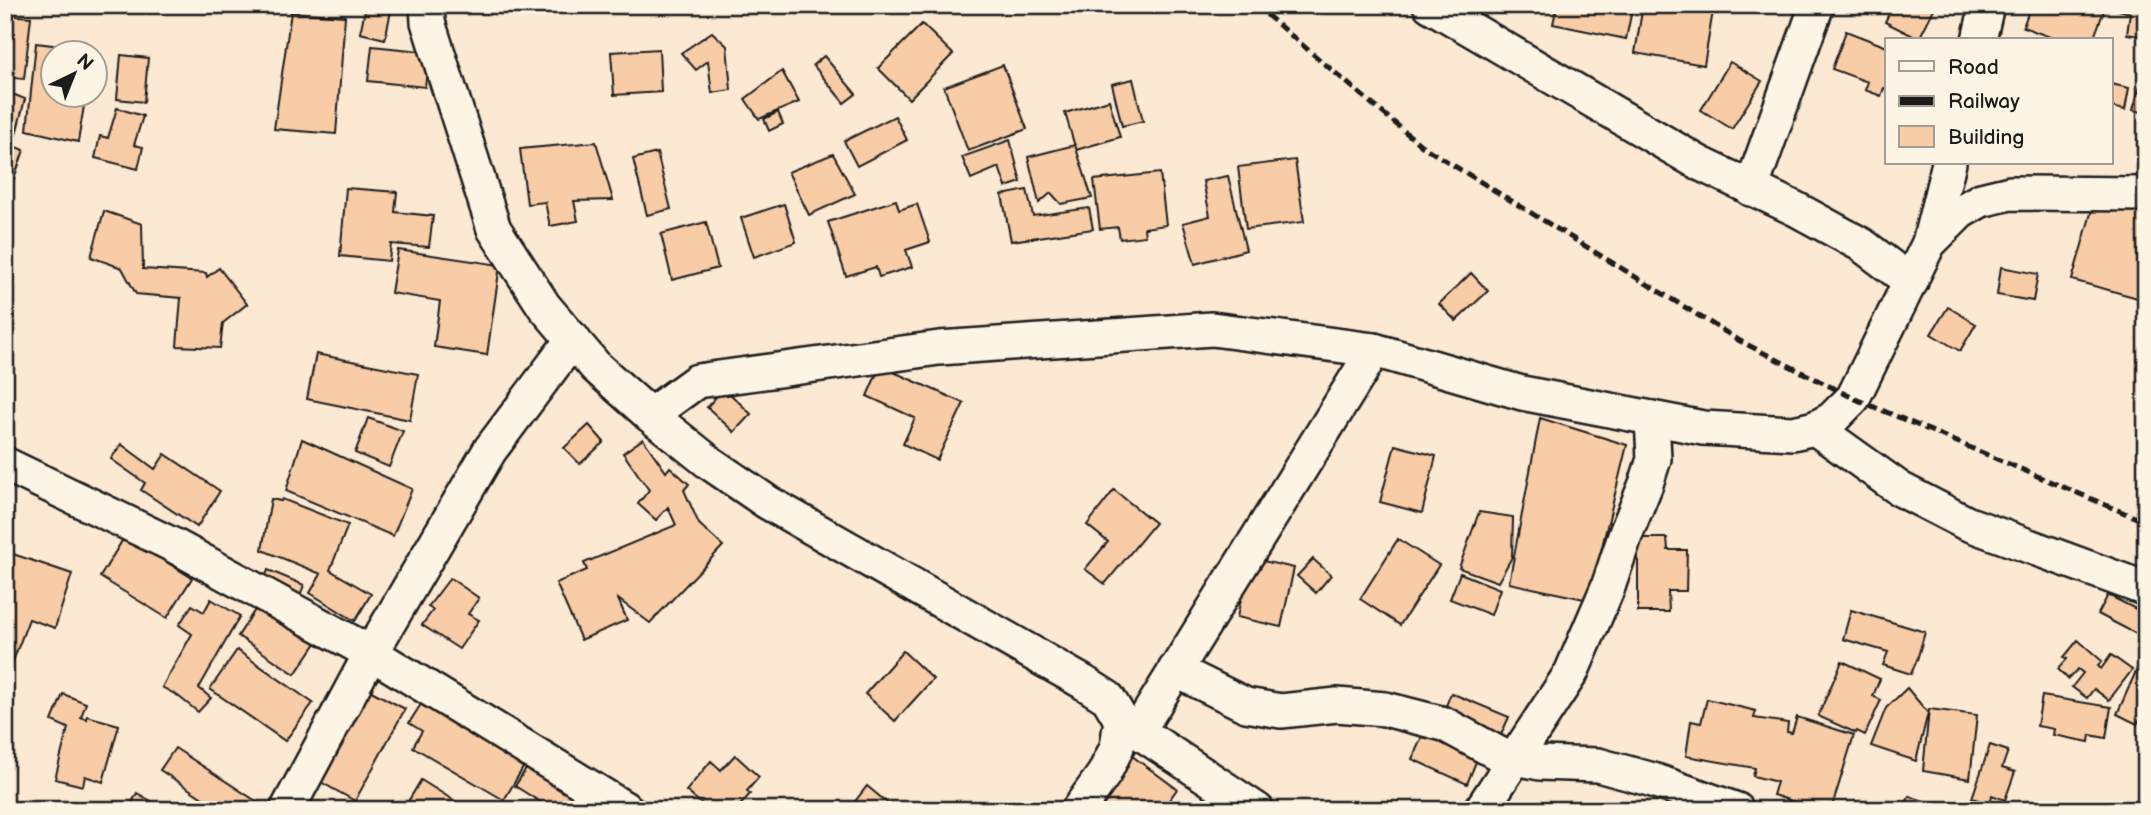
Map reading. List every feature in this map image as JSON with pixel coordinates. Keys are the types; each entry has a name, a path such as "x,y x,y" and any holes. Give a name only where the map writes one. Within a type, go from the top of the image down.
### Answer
{"street":[{"path":"427,5 428,22 494,229 544,306 596,367 710,463 767,502 1083,682 1108,698 1130,725 1257,810"},
{"path":"1430,5 1699,163 1796,209 1862,245 1911,282"},
{"path":"1751,189 1817,5"},
{"path":"1979,38 1987,5"},
{"path":"650,415 697,381 939,348 1212,329 1374,350 1522,393 1703,428 1793,433 1815,428 1832,419 1853,398 1929,243 1949,164"},
{"path":"1929,243 1960,212 1982,200 2010,193 2146,194"},
{"path":"287,810 371,653 490,450 573,339"},
{"path":"1078,810 1108,765 1130,725 1175,670 1374,350"},
{"path":"1481,810 1571,673 1608,587 1654,459 1652,418"},
{"path":"1815,428 1900,489 1966,523 2146,589"},
{"path":"5,464 173,545 371,653 627,810"},
{"path":"1175,670 1246,705 1281,711 1337,705 1385,709 1444,724 1515,760 1598,765 1653,780 1737,810"}],"building":[{"path":"366,5 391,11 385,39 360,33"},
{"path":"1557,5 1633,5 1626,39 1553,24"},
{"path":"1643,5 1714,5 1704,65 1635,53"},
{"path":"1893,5 1936,5 1920,38 1885,22"},
{"path":"2031,5 2106,5 2094,38 2053,38 2023,27"},
{"path":"2121,5 2146,5 2146,37 2127,34 2130,13 2119,10"},
{"path":"291,12 345,16 336,134 274,129"},
{"path":"5,15 31,17 24,79 5,77"},
{"path":"922,24 953,54 909,99 878,68"},
{"path":"1846,31 1885,46 1885,88 1881,96 1865,90 1868,82 1832,69"},
{"path":"712,32 727,46 731,90 712,93 708,61 696,70 681,53"},
{"path":"36,43 38,108 84,108 78,142 27,130"},
{"path":"372,46 429,52 425,87 368,81"},
{"path":"659,49 661,92 614,95 611,52"},
{"path":"121,55 148,58 144,102 117,99"},
{"path":"824,56 856,94 844,103 813,65"},
{"path":"1730,62 1762,81 1732,129 1701,110"},
{"path":"1003,65 1027,129 968,151 944,87"},
{"path":"782,71 799,102 759,119 745,99"},
{"path":"1133,79 1143,121 1122,126 1112,84"},
{"path":"2112,84 2129,88 2125,110 2112,107"},
{"path":"2140,86 2146,87 2146,113 2133,110"},
{"path":"5,91 25,99 13,146 24,150 5,204"},
{"path":"1109,100 1120,137 1076,150 1065,113"},
{"path":"117,108 143,116 134,145 143,147 138,169 95,158 100,136 108,138"},
{"path":"778,112 783,124 769,131 764,119"},
{"path":"895,116 907,140 857,166 844,141"},
{"path":"1010,140 1021,182 1006,187 999,167 971,179 962,157"},
{"path":"596,142 613,200 574,201 578,221 550,226 545,202 527,204 520,149"},
{"path":"1075,145 1092,198 1061,204 1051,193 1039,203 1028,157"},
{"path":"657,153 671,209 647,215 633,159"},
{"path":"833,154 855,194 809,215 788,172"},
{"path":"1295,160 1304,222 1246,229 1238,167"},
{"path":"1160,173 1166,225 1144,228 1145,236 1120,239 1118,227 1100,229 1094,180"},
{"path":"1228,176 1246,250 1195,264 1183,223 1210,216 1203,181"},
{"path":"346,188 397,192 395,212 433,216 429,247 391,244 389,261 340,256"},
{"path":"1027,190 1033,216 1089,208 1093,229 1011,241 1002,195"},
{"path":"2095,199 2146,205 2145,300 2072,280"},
{"path":"896,200 899,210 917,204 930,242 906,250 912,267 879,277 876,267 846,276 828,222"},
{"path":"784,204 796,242 754,257 741,218"},
{"path":"104,211 142,224 143,269 206,273 207,277 219,268 247,304 223,323 220,348 177,346 181,298 136,294 122,268 91,257"},
{"path":"706,222 718,268 672,280 661,234"},
{"path":"398,250 500,265 487,355 434,347 440,301 391,293"},
{"path":"2001,267 2038,274 2033,301 1997,295"},
{"path":"1471,273 1488,291 1456,321 1439,304"},
{"path":"1948,307 1976,324 1960,351 1931,334"},
{"path":"316,354 418,374 410,420 307,399"},
{"path":"880,366 964,403 937,460 903,444 915,418 867,396"},
{"path":"724,388 751,414 734,432 707,407"},
{"path":"368,418 403,431 389,467 355,453"},
{"path":"1540,418 1627,445 1589,600 1509,583"},
{"path":"589,425 604,442 580,464 564,448"},
{"path":"302,439 412,489 393,536 286,491"},
{"path":"643,439 666,472 670,467 689,484 684,490 699,524 723,546 650,623 618,599 627,620 581,640 556,583 587,570 584,563 676,525 668,507 656,520 638,504 649,490 623,453"},
{"path":"121,444 155,469 165,454 220,491 197,527 141,490 145,483 111,459"},
{"path":"1395,445 1436,456 1422,513 1380,502"},
{"path":"1114,490 1155,523 1105,584 1085,569 1108,542 1087,525"},
{"path":"271,499 282,499 348,525 330,570 371,594 355,621 310,593 321,574 262,550"},
{"path":"1479,512 1513,517 1512,557 1498,582 1459,568"},
{"path":"125,536 192,578 167,618 100,577"},
{"path":"1638,538 1667,538 1668,550 1687,550 1686,591 1668,591 1669,612 1638,612"},
{"path":"1398,539 1439,565 1400,625 1360,599"},
{"path":"13,554 72,574 55,628 29,619 13,661 5,658 5,576"},
{"path":"1250,558 1294,568 1281,627 1237,617"},
{"path":"1313,559 1331,575 1316,593 1297,576"},
{"path":"268,570 304,585 299,598 263,583"},
{"path":"1460,573 1500,589 1491,615 1450,599"},
{"path":"450,578 479,598 468,614 479,620 459,649 422,625 433,610 428,607"},
{"path":"2108,595 2146,614 2146,639 2098,614"},
{"path":"211,599 240,616 199,688 211,698 198,712 162,687 192,634 179,625 192,605 204,612"},
{"path":"262,599 320,637 295,674 238,636"},
{"path":"1851,610 1925,632 1911,674 1883,665 1888,652 1843,639"},
{"path":"2078,640 2102,661 2098,666 2101,669 2111,655 2132,670 2109,700 2094,689 2087,698 2072,687 2083,673 2078,669 2068,679 2058,669"},
{"path":"237,650 313,703 285,741 210,689"},
{"path":"903,651 933,679 895,721 865,694"},
{"path":"1842,661 1880,679 1873,696 1881,700 1865,735 1818,716"},
{"path":"2137,669 2146,672 2146,719 2141,717 2137,724 2117,714"},
{"path":"360,685 405,709 355,801 310,776"},
{"path":"1907,688 1928,713 1916,761 1871,746 1886,708"},
{"path":"1451,693 1509,717 1496,746 1442,716"},
{"path":"63,694 86,703 81,717 87,719 87,716 119,725 103,782 85,776 83,786 55,779 68,728 52,721"},
{"path":"2042,696 2111,707 2106,738 2090,735 2089,742 2053,735 2054,729 2037,726"},
{"path":"1707,699 1756,711 1754,718 1788,723 1787,732 1792,733 1797,717 1854,735 1831,810 1820,810 1773,795 1777,782 1753,776 1755,768 1686,756 1691,721 1701,723"},
{"path":"423,701 527,761 504,800 413,747 422,731 409,723"},
{"path":"1929,709 1977,715 1970,779 1923,771"},
{"path":"1428,723 1482,747 1467,784 1412,759"},
{"path":"1990,745 2008,751 2002,768 2015,772 2005,800 1992,795 1990,804 1972,798"},
{"path":"175,748 262,805 258,810 221,810 160,770"},
{"path":"1124,750 1177,789 1162,810 1086,810"},
{"path":"735,755 759,777 747,791 750,794 736,810 709,810 686,791 711,761 721,770"},
{"path":"532,760 578,790 565,810 553,810 515,786"},
{"path":"421,780 469,810 403,810"},
{"path":"867,786 896,810 852,810 850,808"},
{"path":"137,793 167,810 128,810"},
{"path":"1909,796 1939,806 1938,810 1904,810"}],"railway":[{"path":"1255,5 1422,146 1740,341 1853,398 2146,522"}]}
